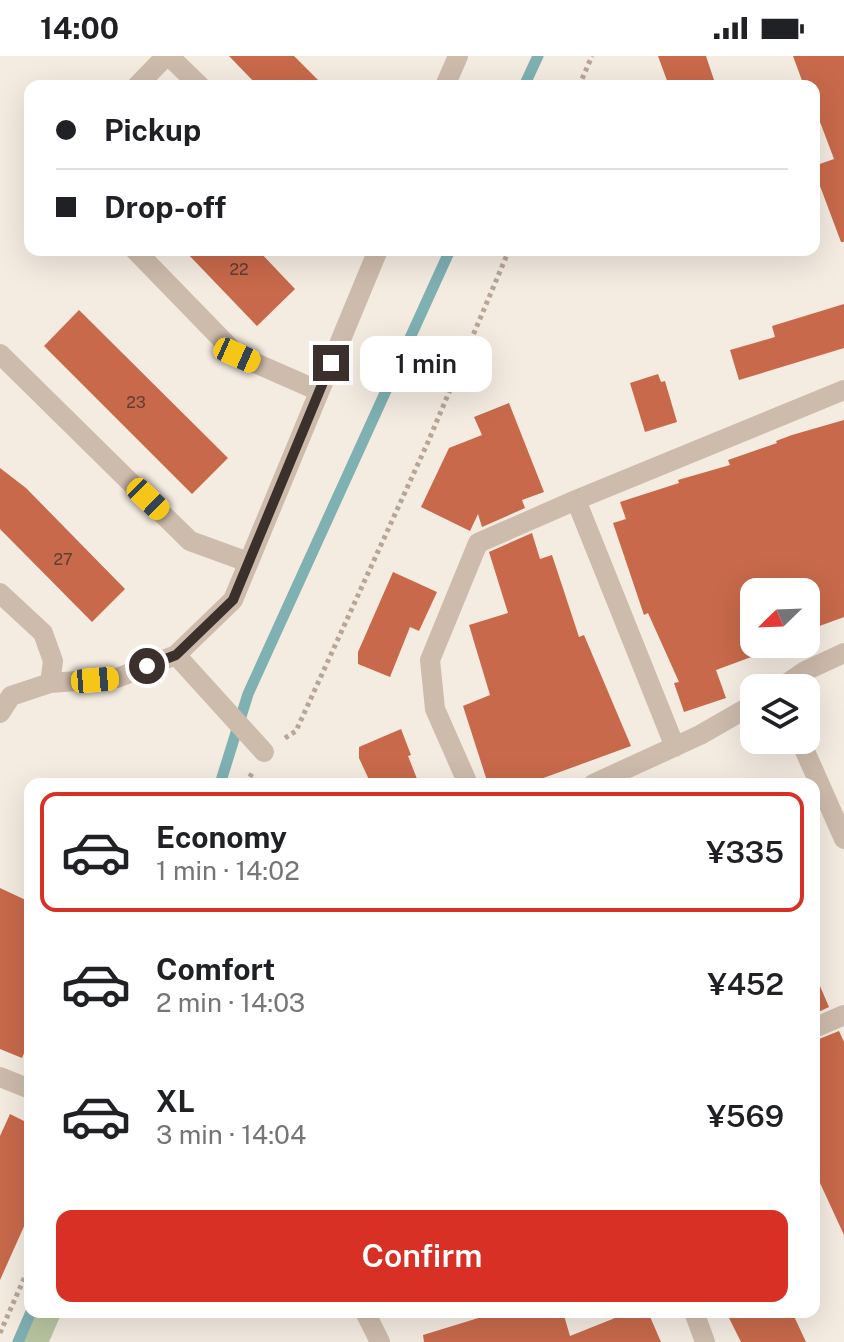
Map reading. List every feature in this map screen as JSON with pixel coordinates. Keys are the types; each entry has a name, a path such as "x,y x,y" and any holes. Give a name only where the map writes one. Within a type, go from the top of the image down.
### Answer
{"street":[{"path":"143,80 168,56 194,80"},
{"path":"448,80 458,56"},
{"path":"141,256 237,355 319,391"},
{"path":"0,713 11,696 50,683 117,678 176,655 233,600 375,256"},
{"path":"0,354 190,541 248,562"},
{"path":"465,778 435,709 430,660 478,543 844,390"},
{"path":"576,500 675,747"},
{"path":"0,593 43,633 53,661 50,683"},
{"path":"801,674 844,653"},
{"path":"176,655 264,752"},
{"path":"606,778 700,735 740,712"},
{"path":"806,754 817,778"},
{"path":"820,785 844,839"},
{"path":"820,1025 844,1015"},
{"path":"1,1080 24,1087"},
{"path":"368,1318 380,1342"},
{"path":"696,1318 705,1342"}],"path":[{"path":"582,80 592,56"},
{"path":"264,752 296,731 428,442 506,256"},
{"path":"0,1333 24,1279"}],"green space":[{"path":"33,1318 59,1318 49,1342 23,1342"}],"building":[{"path":"229,56 294,56 318,80 252,80"},
{"path":"658,56 706,56 714,80 667,80"},
{"path":"793,56 844,56 844,242 841,242 820,186 820,164 834,159 820,122 820,80 802,80"},
{"path":"190,256 264,256 295,289 257,326"},
{"path":"844,304 844,348 739,380 730,350 775,337 772,326"},
{"path":"79,310 228,458 192,494 44,346"},
{"path":"658,374 661,382 665,381 677,422 645,432 630,383"},
{"path":"509,403 544,492 522,500 525,508 482,527 478,514 470,531 421,507 449,448 482,435 474,417"},
{"path":"844,420 844,617 820,626 820,578 740,578 740,658 749,658 716,670 726,698 684,712 674,683 679,682 648,613 644,615 613,523 626,519 620,502 730,465 728,460 792,435"},
{"path":"0,468 26,488 125,589 92,622 0,529"},
{"path":"532,533 540,559 552,555 579,637 584,635 631,746 543,778 486,778 463,706 490,695 469,625 508,613 489,552"},
{"path":"393,572 437,592 419,631 410,627 390,677 358,664 358,652"},
{"path":"401,729 417,778 368,778 359,758 359,747"},
{"path":"0,888 24,899 24,1053 22,1058 0,1049"},
{"path":"820,986 829,1007 820,1011"},
{"path":"839,1031 844,1042 844,1235 820,1183 820,1039"},
{"path":"10,1114 24,1121 24,1226 0,1280 0,1136"},
{"path":"478,1318 565,1318 570,1336 615,1318 651,1318 661,1342 424,1342 423,1335"},
{"path":"729,1318 795,1318 806,1342 741,1342"}],"waterway":[{"path":"527,80 538,56"},
{"path":"222,778 248,694 447,256"},
{"path":"18,1342 28,1318"}],"route":[{"path":"147,666 176,655 233,600 331,363"}]}
